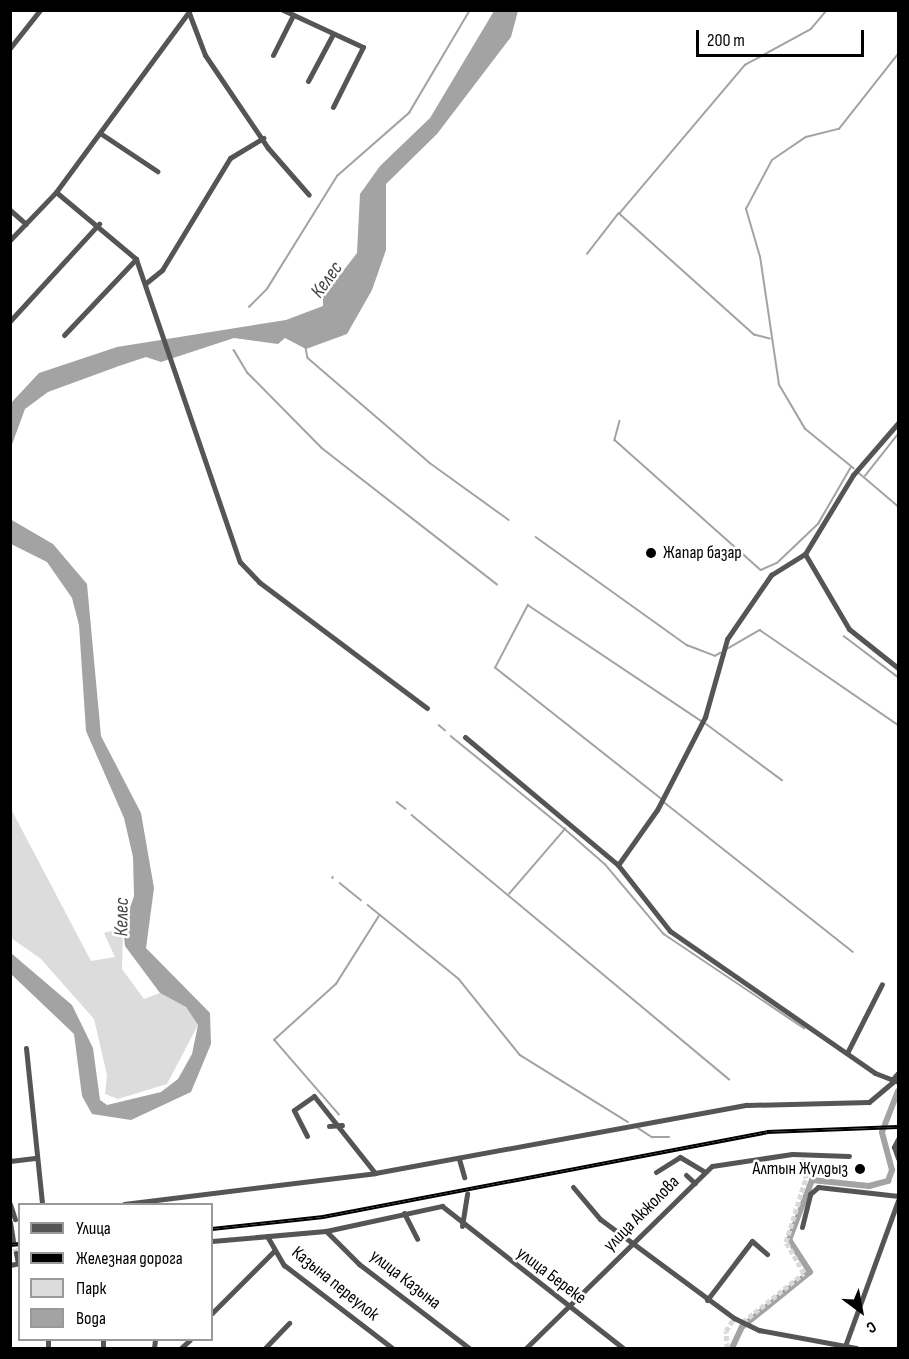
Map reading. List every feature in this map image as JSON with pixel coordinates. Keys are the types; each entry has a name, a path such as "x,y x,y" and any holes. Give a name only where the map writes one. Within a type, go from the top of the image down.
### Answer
{"street":[{"path":"10,48 40,10"},
{"path":"283,10 363,47 333,107"},
{"path":"10,240 56,192 189,12"},
{"path":"189,12 205,55 263,138 309,195"},
{"path":"273,55 293,15"},
{"path":"308,81 333,34"},
{"path":"100,133 157,171"},
{"path":"146,283 162,270 230,158 263,138"},
{"path":"56,192 99,224 136,259 161,323 240,562 427,708"},
{"path":"10,210 26,224"},
{"path":"10,321 99,224"},
{"path":"64,335 136,259"},
{"path":"618,865 657,810 705,717 727,639 771,575 805,554 853,475 898,423"},
{"path":"805,554 849,629 898,668"},
{"path":"465,738 618,865 670,931 805,1021 847,1053 895,1081"},
{"path":"847,1053 882,984"},
{"path":"26,1048 35,1158 42,1203"},
{"path":"132,1203 375,1173 459,1159 563,1135 629,1130 747,1105 869,1102 895,1081 898,1073"},
{"path":"307,1136 294,1110 310,1096 342,1125 375,1173"},
{"path":"329,1126 342,1125"},
{"path":"898,1140 898,1158"},
{"name":"улица Акжолова","path":"526,1348 705,1172 722,1161 792,1154 802,1158 849,1156"},
{"path":"656,1172 680,1157 705,1172"},
{"path":"10,1161 35,1158"},
{"path":"459,1159 464,1177"},
{"path":"686,1175 695,1183"},
{"path":"573,1187 591,1211 707,1299 753,1328 856,1348"},
{"path":"802,1227 810,1194 818,1187 898,1196"},
{"path":"462,1226 467,1193"},
{"path":"845,1346 898,1200"},
{"path":"10,1204 14,1219 13,1241"},
{"name":"улица Береке","path":"404,1214 442,1206 462,1226 623,1348"},
{"path":"213,1241 326,1231 404,1214 417,1239"},
{"name":"улица Казына","path":"326,1231 359,1264 469,1348"},
{"name":"Казына переулок","path":"267,1236 274,1251 298,1277 392,1348"},
{"path":"707,1299 752,1241 767,1254"},
{"path":"213,1312 274,1251"},
{"path":"16,1253 16,1265"},
{"path":"265,1348 289,1323"}],"green space":[{"path":"10,807 91,961 115,957 104,933 123,928 122,969 144,999 160,993 186,1007 198,1025 167,1084 118,1099 105,1094 107,1075 94,1019 41,959 11,938"}],"water":[{"name":"Келес","path":"494,11 518,11 511,37 437,134 386,184 386,250 372,290 347,334 306,349 285,338 278,344 234,338 161,362 146,357 119,366 48,392 25,409 11,447 11,403 39,373 117,347 286,320 323,306 323,297 357,253 360,194 380,166 430,118"},
{"name":"Келес","path":"10,519 53,544 87,584 101,736 141,813 154,888 146,948 210,1013 211,1044 191,1092 131,1120 92,1114 82,1096 74,1034 11,974 11,953 72,1005 93,1048 100,1100 107,1105 161,1092 178,1079 192,1054 198,1025 186,1007 160,993 125,946 123,928 134,896 133,857 124,818 86,731 79,625 72,598 47,562 11,544"}],"waterway":[{"path":"249,307 267,289 337,176 409,113 470,10"},
{"path":"770,339 754,335 619,214 745,65 811,29 827,10"},
{"path":"854,469 805,429 779,385 760,257 746,209 772,160 806,137 839,129 898,54"},
{"path":"587,254 618,214"},
{"path":"306,348 308,358 430,463 509,520"},
{"path":"234,350 248,373 322,448 497,584"},
{"path":"620,421 615,440 761,570 777,563 818,524 851,467"},
{"path":"865,476 898,434"},
{"path":"858,472 898,506"},
{"path":"536,537 687,645 715,656 720,653"},
{"path":"661,799 495,668 528,605 701,721"},
{"path":"727,649 760,630 898,725"},
{"path":"844,636 898,677"},
{"path":"705,723 782,780"},
{"path":"439,725 445,730"},
{"path":"451,736 565,829"},
{"path":"397,802 406,809"},
{"path":"664,802 853,952"},
{"path":"412,815 729,1079"},
{"path":"509,894 565,829 605,864 664,934 804,1028"},
{"path":"340,883 361,900"},
{"path":"368,905 459,979 520,1055 628,1122"},
{"path":"339,1115 274,1040 336,984 379,916"},
{"path":"732,1348 742,1327 810,1272 789,1240 812,1180 869,1186 888,1181 892,1170 882,1132 898,1091"},
{"path":"638,1128 652,1137 669,1137"}],"tunnel":[{"path":"743,1322 804,1273 786,1242 806,1178 802,1158"},
{"path":"13,1241 16,1253"},
{"path":"727,1348 726,1331 734,1318"}],"railway":[{"path":"213,1229 323,1217 767,1132 898,1127"},
{"path":"10,1245 18,1244"}],"place":[{"name":"Жапар базар","path":"651,553"},
{"name":"Алтын Жулдыз","path":"860,1169"}]}
